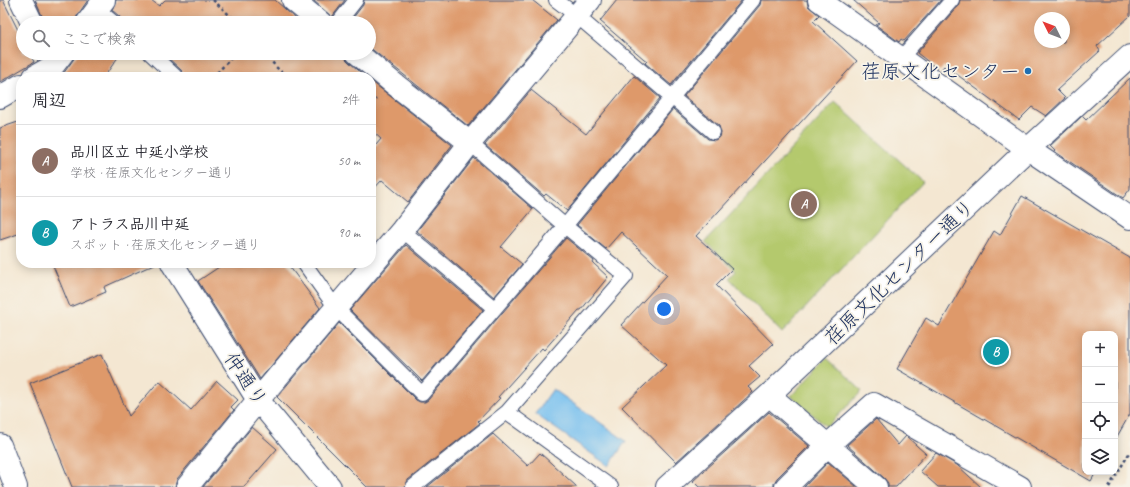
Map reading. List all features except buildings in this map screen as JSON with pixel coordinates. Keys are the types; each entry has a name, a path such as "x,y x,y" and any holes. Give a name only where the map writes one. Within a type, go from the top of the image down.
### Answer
{"street":[{"path":"21,0 29,16"},
{"path":"293,0 312,16"},
{"path":"819,0 1028,149 1128,214"},
{"path":"376,261 470,143 583,8"},
{"name":"荏原文化センター通り","path":"667,487 769,395 1028,149 1130,56"},
{"path":"364,60 470,143"},
{"path":"41,72 56,62"},
{"path":"0,97 16,88"},
{"name":"仲通り","path":"175,268 258,400 330,487"},
{"path":"187,487 258,400 370,268"},
{"path":"769,395 876,487"},
{"path":"786,487 874,404 1020,487"},
{"path":"0,445 16,487"}],"lane":[{"path":"343,16 356,0"},
{"path":"556,0 583,8 672,98 713,132"},
{"path":"308,268 336,308 422,394 565,226 753,0"},
{"path":"901,58 952,0"},
{"path":"158,60 171,72"},
{"path":"413,487 507,412 626,276 565,226 470,143"},
{"path":"402,230 494,308"},
{"path":"507,412 611,487"}],"path":[{"path":"213,0 230,16"},
{"path":"218,72 229,60"},
{"path":"270,60 282,72"},
{"path":"1110,487 1130,452"}],"green space":[{"path":"835,102 923,182 782,333 729,278 736,271 705,242"},
{"path":"827,358 862,391 827,427 791,396"}],"water":[{"path":"553,389 626,441 609,466 535,414"}],"place":[{"name":"荏原文化センター","path":"1028,71"},
{"name":"品川区立 中延小学校","path":"804,204"},
{"name":"アトラス品川中延","path":"996,352"}]}
